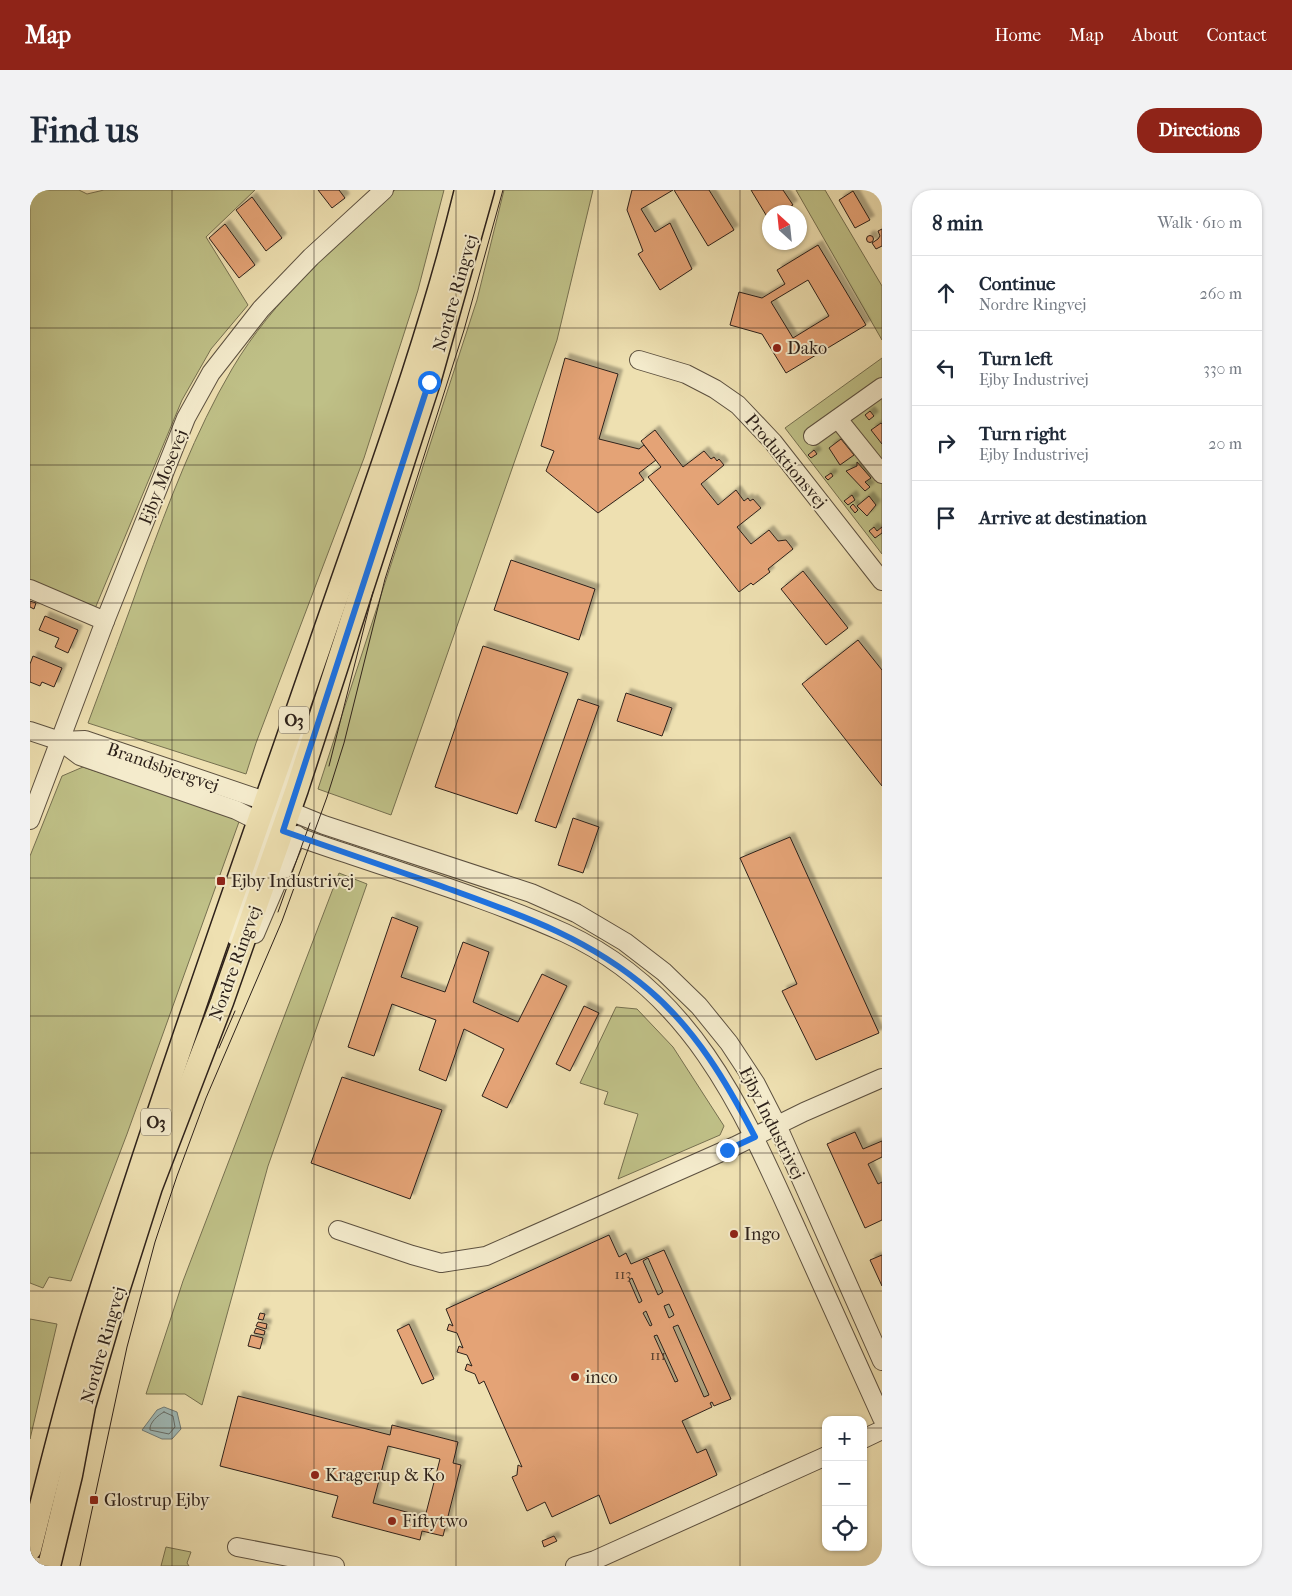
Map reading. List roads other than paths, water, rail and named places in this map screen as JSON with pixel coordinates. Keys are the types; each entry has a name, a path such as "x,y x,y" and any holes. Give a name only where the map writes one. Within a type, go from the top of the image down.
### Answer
{"main road":[{"name":"Nordre Ringvej","path":"49,1566 71,1475 84,1406 115,1300 152,1187 222,1002 278,819 322,638 444,274 466,190"},
{"name":"Nordre Ringvej","path":"30,1549 61,1425 99,1295 278,819 429,382 483,190"}],"street":[{"name":"Ejby Mosevej","path":"30,820 105,621 186,418 211,373 268,302 311,257 384,190"},
{"name":"Produktionsvej","path":"639,360 686,374 715,389 738,405 773,442 882,581"},
{"path":"813,436 882,387"},
{"path":"838,419 882,474"},
{"path":"30,589 105,621"},
{"name":"Brandsbjergvej","path":"30,731 60,741 85,740 278,819"},
{"name":"Ejby Industrivej","path":"278,819 324,825 531,893 576,913 625,942 664,972 698,1006 730,1043 756,1084 777,1125 882,1362"},
{"name":"Ejby Industrivej","path":"278,819 567,934 610,960 650,991 686,1027 716,1067 755,1137 882,1418"},
{"path":"755,1137 777,1125 882,1078"},
{"name":"Ejby Industrivej","path":"338,1230 441,1263 486,1256 755,1137"},
{"path":"867,1437 882,1430"},
{"path":"575,1566 595,1560 822,1458"},
{"path":"237,1546 335,1566"},
{"path":"30,1565 35,1566"}],"water":[{"path":"164,1407 177,1412 181,1429 172,1439 162,1439 142,1430 157,1410"}],"tram line":[{"path":"80,1566 127,1347 155,1242 206,1098 282,921 327,797 344,743 385,579 464,330 503,190"},
{"path":"329,766 373,592"},
{"path":"278,912 310,823"},
{"path":"219,1048 235,1011"}],"place":[{"name":"Dako","path":"777,348"},
{"name":"Ejby Industrivej","path":"221,881"},
{"name":"Ingo","path":"734,1234"},
{"name":"inco","path":"575,1377"},
{"name":"Kragerup & Ko","path":"315,1475"},
{"name":"Glostrup Ejby","path":"94,1500"},
{"name":"Fiftytwo","path":"392,1521"}]}
